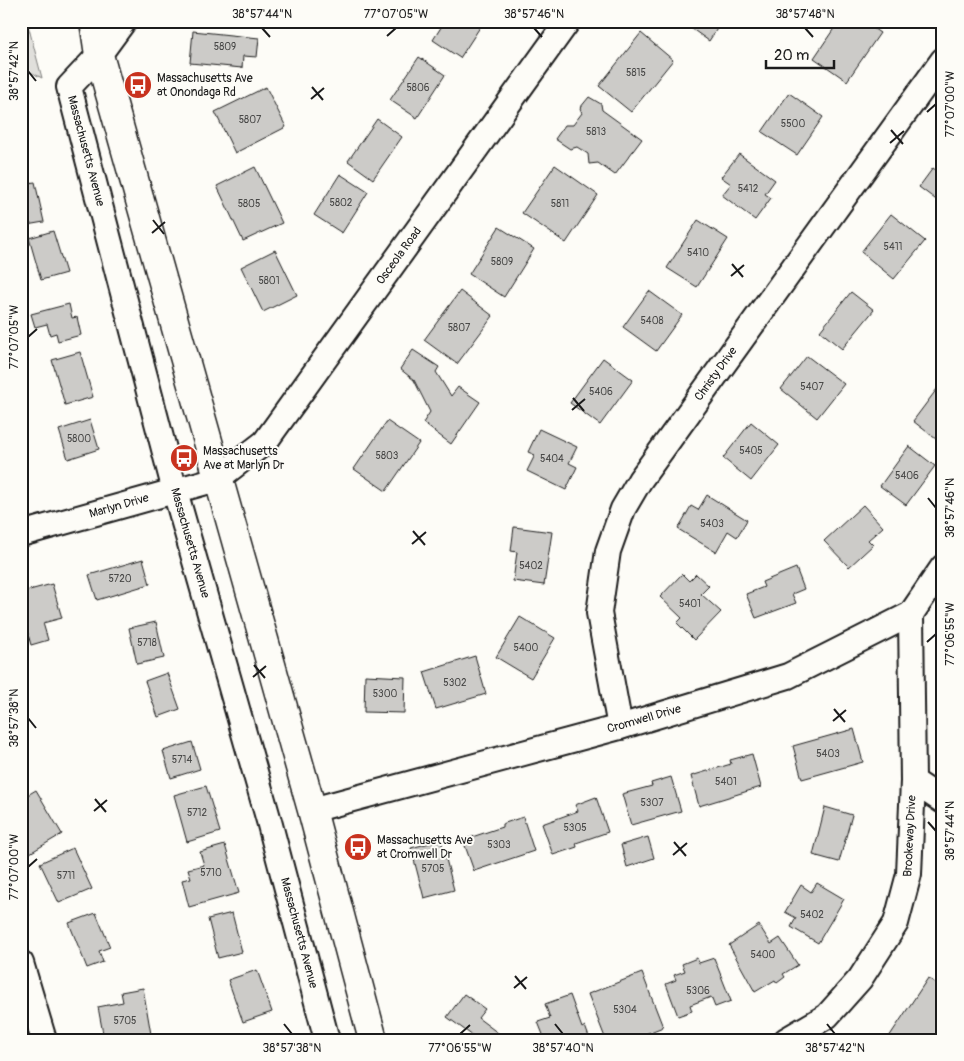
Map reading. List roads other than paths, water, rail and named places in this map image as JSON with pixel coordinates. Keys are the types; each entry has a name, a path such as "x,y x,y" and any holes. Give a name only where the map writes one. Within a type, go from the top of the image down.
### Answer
{"main road":[{"path":"94,21 99,55 312,810 373,1040"}],"street":[{"path":"99,55 124,21"},
{"name":"Osceola Road","path":"218,479 266,442 568,21"},
{"name":"Massachusetts Avenue","path":"99,55 69,86 175,490 269,821 327,1040"},
{"name":"Christy Drive","path":"620,727 599,613 608,551 623,509 640,480 943,60"},
{"name":"Marlyn Drive","path":"21,534 218,479"},
{"name":"Cromwell Drive","path":"312,810 620,727 788,676 911,614 943,567"},
{"name":"Brookeway Drive","path":"786,1040 827,1016 860,979 896,923 909,874 913,781 911,614"},
{"path":"913,781 943,802"},
{"path":"23,971 44,1040"}],"place":[{"name":"Massachusetts Ave at Onondaga Rd","path":"138,85"},
{"name":"Massachusetts Ave at Marlyn Dr","path":"184,458"},
{"name":"Massachusetts Ave at Cromwell Dr","path":"358,847"}]}
